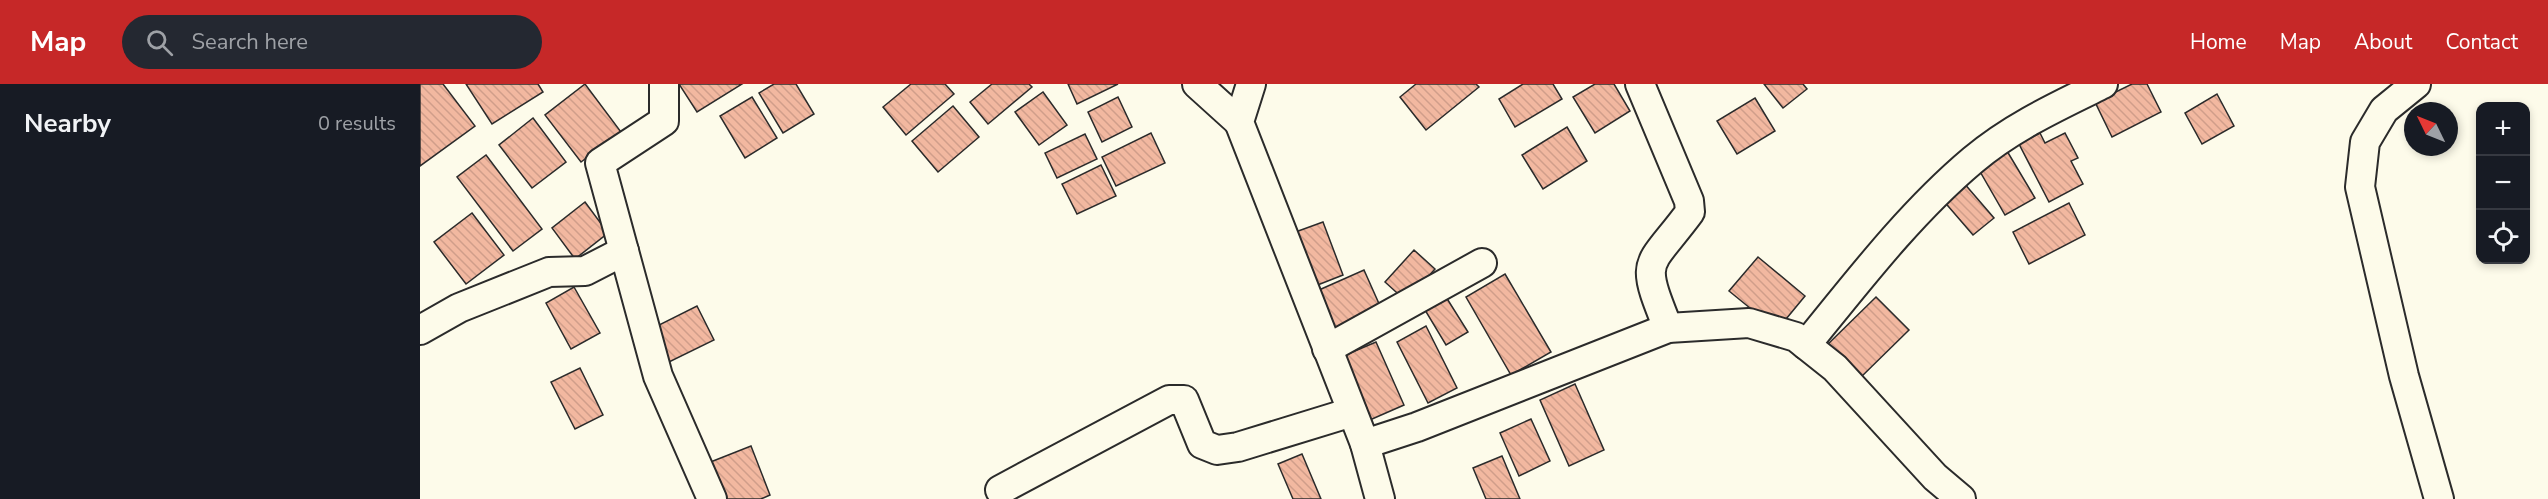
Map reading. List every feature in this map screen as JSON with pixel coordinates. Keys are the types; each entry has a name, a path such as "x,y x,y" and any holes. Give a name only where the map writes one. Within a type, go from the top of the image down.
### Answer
{"street":[{"path":"664,84 664,121 600,164 658,376 712,499"},
{"path":"1197,84 1239,122 1365,444 1380,499"},
{"path":"1239,122 1251,84"},
{"path":"1640,84 1689,201 1690,212 1654,256 1649,268 1651,287 1668,328"},
{"path":"1806,345 1926,203 1974,159 2018,128 2103,84"},
{"path":"2415,84 2384,110 2366,142 2360,187 2406,387 2439,499"},
{"path":"420,330 459,308 549,272 585,271 624,251"},
{"path":"1327,349 1482,263"},
{"path":"1365,444 1417,427 1668,328 1749,323 1796,337 1835,368 1935,477 1961,499"},
{"path":"1000,490 1169,400 1184,400 1202,444 1217,450 1238,447 1352,412"}],"building":[{"path":"420,84 443,84 475,126 420,166"},
{"path":"466,84 538,84 543,92 492,124"},
{"path":"585,84 621,132 581,162 545,115"},
{"path":"679,84 742,84 697,112"},
{"path":"774,84 796,84 814,114 783,133 759,93"},
{"path":"911,84 945,84 954,94 906,135 883,107"},
{"path":"992,84 1029,84 1032,87 988,124 970,102"},
{"path":"1068,84 1118,84 1077,104"},
{"path":"1416,84 1476,84 1479,87 1426,130 1400,97"},
{"path":"1523,84 1553,84 1562,99 1515,127 1499,99"},
{"path":"1595,84 1614,84 1630,111 1595,133 1573,97"},
{"path":"1764,84 1803,84 1807,89 1783,108"},
{"path":"2132,84 2147,84 2161,112 2112,137 2095,102"},
{"path":"1043,92 1067,125 1039,145 1015,112"},
{"path":"2217,94 2234,126 2202,144 2185,113"},
{"path":"752,97 777,138 745,158 720,116"},
{"path":"1118,97 1132,127 1102,142 1088,112"},
{"path":"1755,98 1775,131 1737,154 1717,121"},
{"path":"953,106 979,137 938,172 912,141"},
{"path":"533,118 566,162 532,188 499,145"},
{"path":"1567,127 1587,161 1543,189 1522,155"},
{"path":"1151,133 1165,163 1116,186 1102,157"},
{"path":"2040,133 2045,143 2065,133 2078,158 2071,161 2083,184 2049,202 2019,144"},
{"path":"1085,134 1097,159 1057,178 1045,153"},
{"path":"2007,151 2035,198 2005,215 1978,168"},
{"path":"486,155 542,229 513,251 457,177"},
{"path":"1101,165 1116,196 1077,214 1062,184"},
{"path":"1963,182 1994,218 1973,235 1942,199"},
{"path":"585,202 608,233 575,259 552,228"},
{"path":"2069,203 2085,235 2029,264 2013,232"},
{"path":"472,213 504,255 466,284 434,242"},
{"path":"1323,222 1343,275 1310,288 1290,234"},
{"path":"1414,250 1435,269 1406,301 1385,282"},
{"path":"1758,257 1805,296 1777,330 1729,291"},
{"path":"1364,270 1384,315 1330,340 1310,294"},
{"path":"1505,274 1551,352 1511,375 1466,297"},
{"path":"574,287 600,333 571,349 546,303"},
{"path":"1446,297 1468,332 1446,345 1425,310"},
{"path":"1876,297 1909,330 1858,380 1825,347"},
{"path":"697,306 714,340 669,362 653,328"},
{"path":"1426,326 1457,388 1428,403 1397,342"},
{"path":"1376,342 1404,405 1363,423 1336,359"},
{"path":"580,368 603,415 575,429 551,382"},
{"path":"1575,384 1604,450 1569,466 1540,400"},
{"path":"1531,419 1550,461 1519,476 1500,433"},
{"path":"751,446 770,495 761,499 716,499 703,465"},
{"path":"1302,454 1321,499 1293,499 1278,464"},
{"path":"1502,456 1520,499 1486,499 1473,468"}]}
